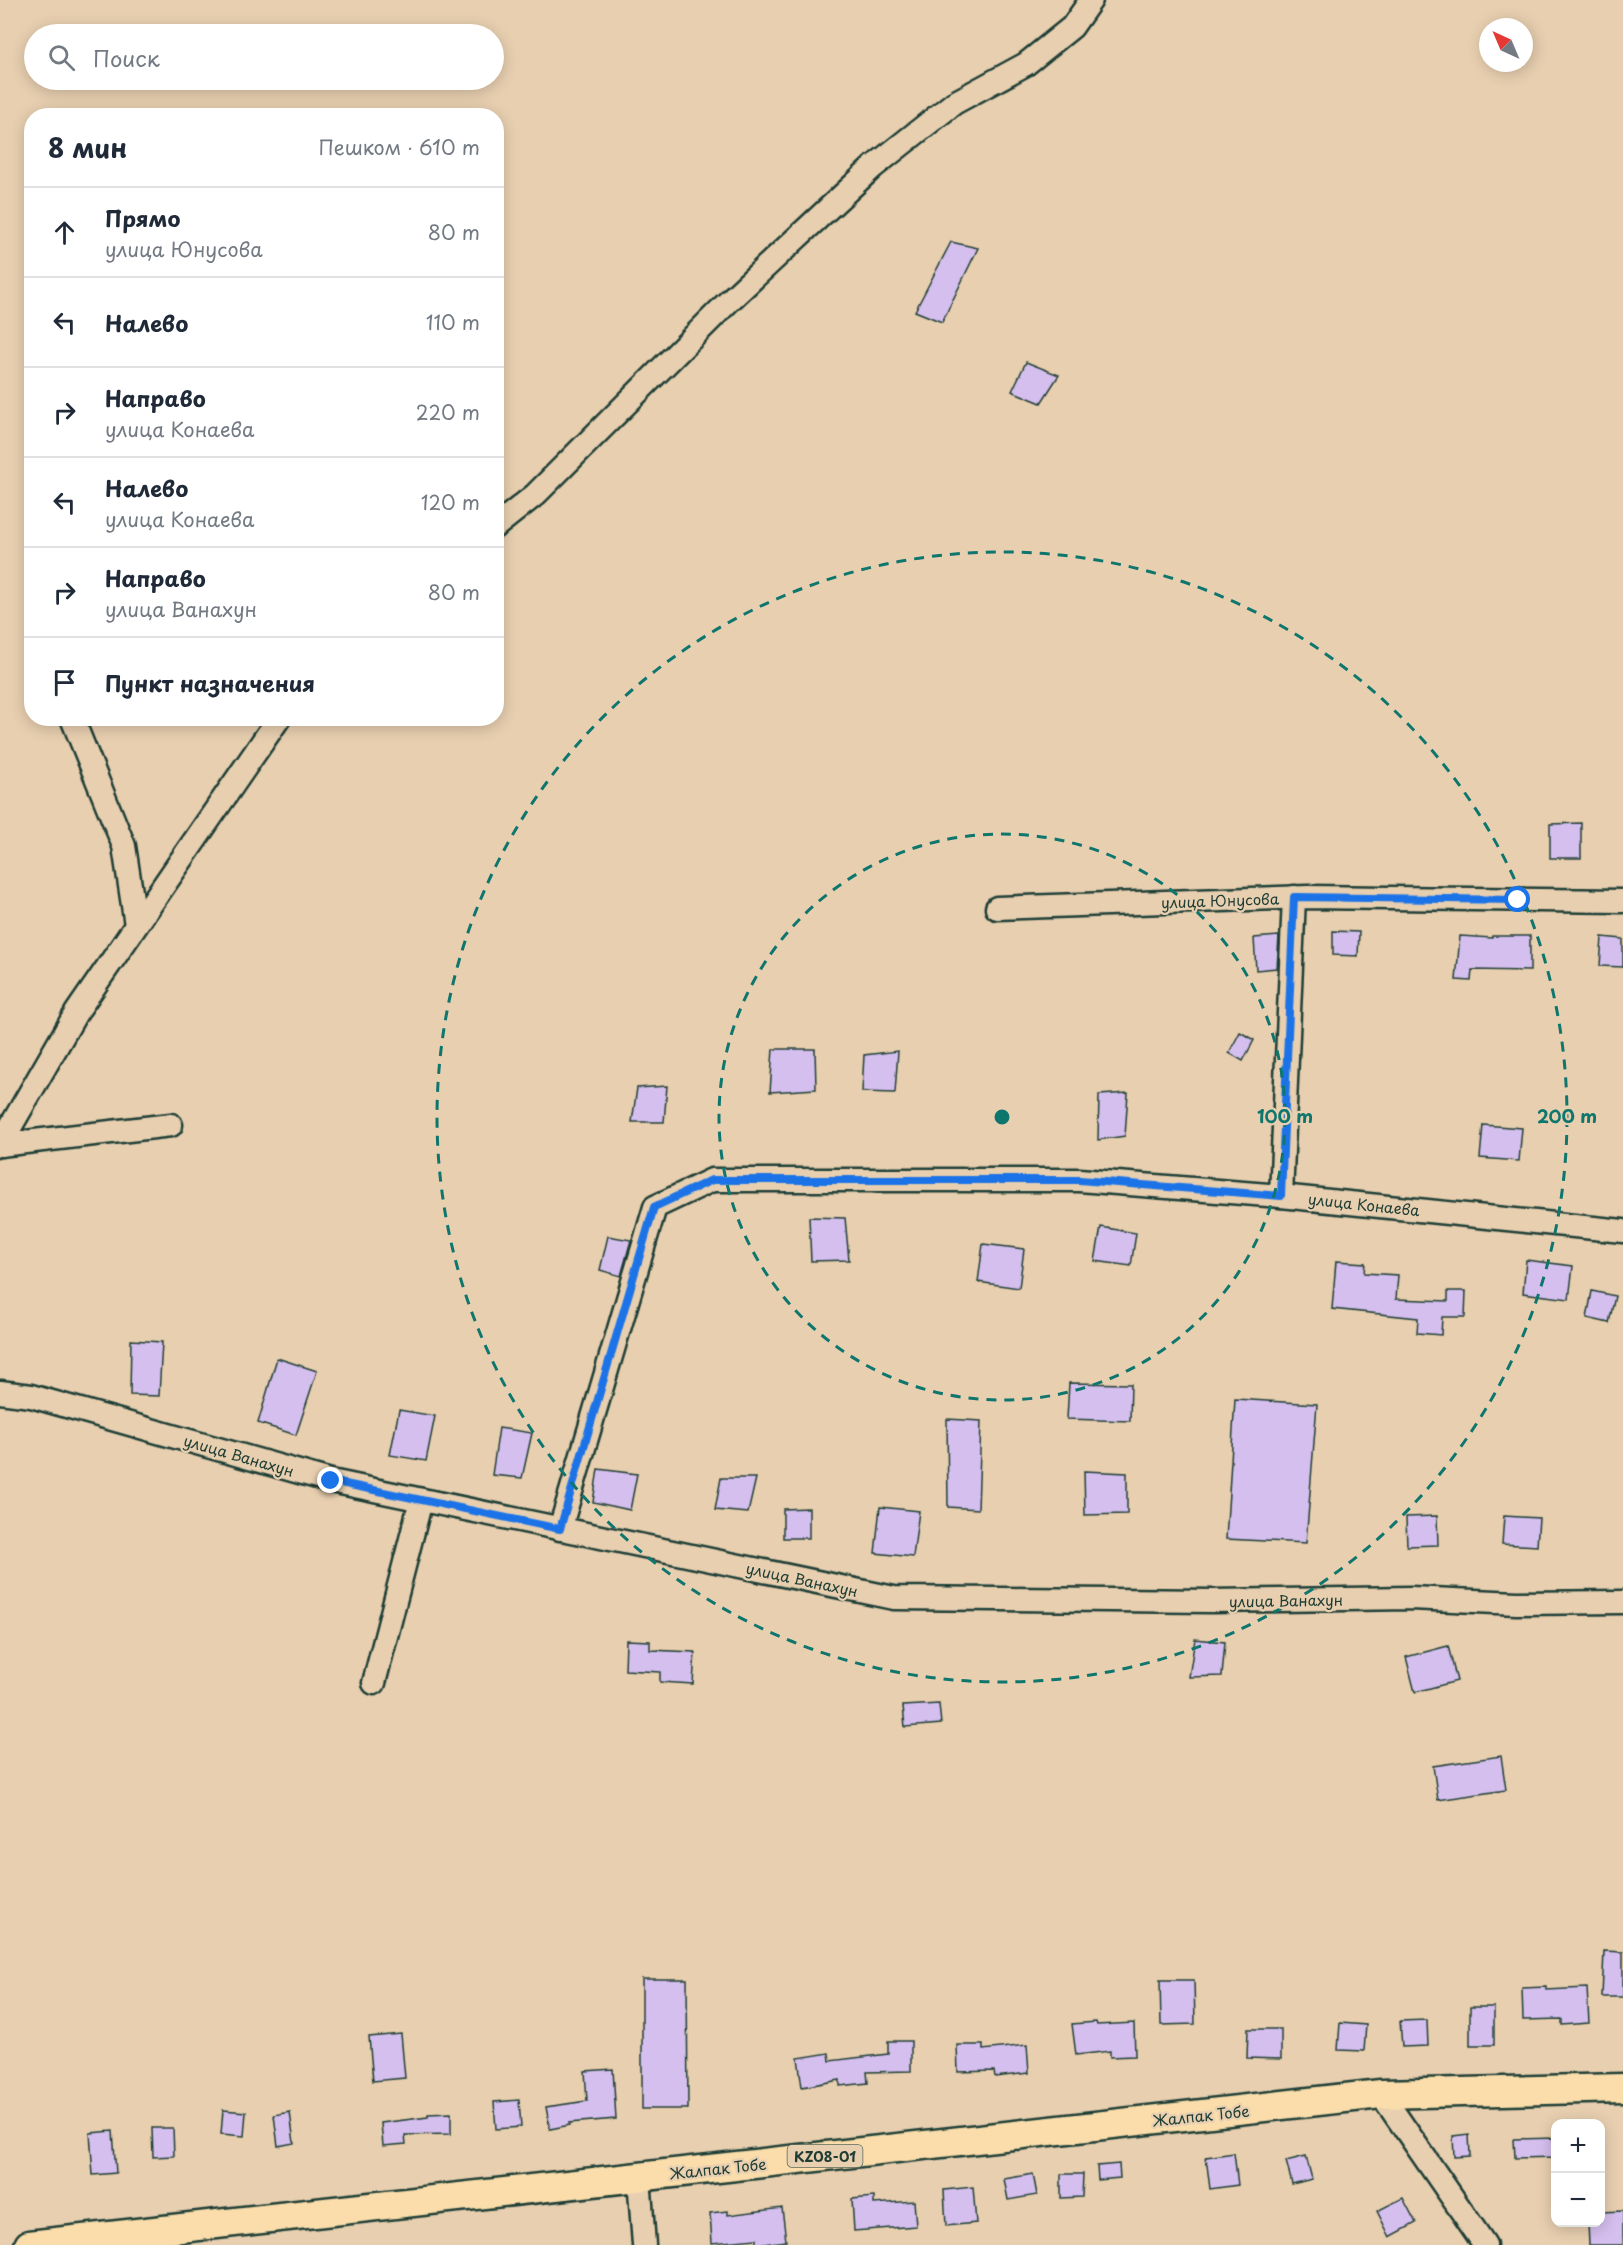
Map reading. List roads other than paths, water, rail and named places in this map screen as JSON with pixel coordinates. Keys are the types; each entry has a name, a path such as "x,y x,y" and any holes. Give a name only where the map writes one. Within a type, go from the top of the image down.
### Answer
{"main road":[{"name":"Жалпак Тобе","path":"29,2245 1381,2094 1623,2088"}],"street":[{"path":"504,520 535,495 731,298 873,167 954,103 1026,63 1072,27 1091,0"},
{"path":"75,726 124,846 136,925"},
{"path":"0,1145 76,1013 273,726"},
{"path":"1281,1196 1294,897"},
{"name":"улица Юнусова","path":"997,908 1294,897 1623,902"},
{"path":"0,1145 171,1125"},
{"name":"улица Конаева","path":"560,1529 654,1207 712,1180 1079,1180 1281,1196 1623,1231"},
{"name":"улица Ванахун","path":"0,1392 31,1396 331,1481 894,1598 1212,1601 1411,1598 1517,1603 1623,1602"},
{"path":"374,1683 421,1500"},
{"path":"1381,2094 1485,2245"},
{"path":"639,2177 644,2245"}]}
